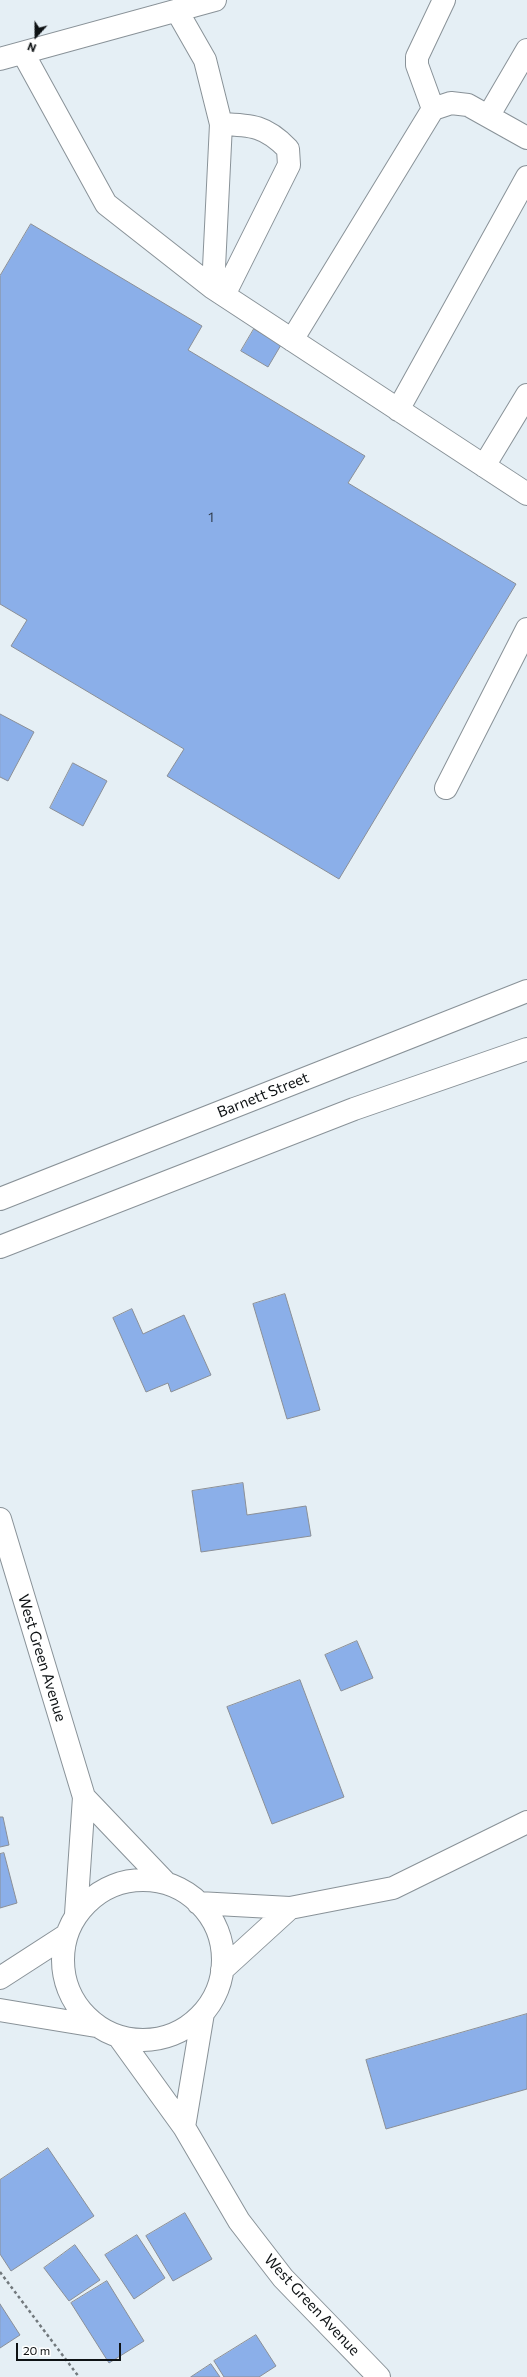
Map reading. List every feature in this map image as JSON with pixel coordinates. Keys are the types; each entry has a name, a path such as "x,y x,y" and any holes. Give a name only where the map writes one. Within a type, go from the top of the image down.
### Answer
{"street":[{"path":"0,60 216,0"},
{"path":"433,109 417,65 418,57 444,0"},
{"path":"177,11 205,60 221,124 218,291"},
{"path":"489,115 527,50"},
{"path":"23,53 106,204 218,291 527,494"},
{"path":"292,340 433,109 451,103 468,105 489,115 527,138"},
{"path":"218,291 289,165 288,149 275,135 251,125 221,124"},
{"path":"398,410 527,177"},
{"path":"484,466 527,395"},
{"path":"446,788 527,628"},
{"name":"Barnett Street","path":"0,1199 527,991"},
{"path":"0,1247 354,1109 527,1049"},
{"name":"West Green Avenue","path":"0,1519 84,1797 76,1914"},
{"name":"West Green Avenue","path":"84,1797 166,1883"},
{"path":"198,1903 290,1908 393,1888 527,1822"},
{"path":"0,2010 96,2026 119,2037 144,2040 169,2036 191,2024 209,2006 220,1984 224,1958 219,1934 207,1912 189,1894 166,1883 141,1880 116,1884 94,1896 76,1914 65,1936 62,1961 66,1986 78,2008 96,2026"},
{"path":"222,1970 290,1908"},
{"path":"0,1978 65,1936"},
{"path":"184,2127 203,2013"},
{"name":"West Green Avenue","path":"119,2037 184,2127 239,2221 283,2278 380,2377"}],"path":[{"path":"0,2272 79,2377"}],"building":[{"path":"31,224 202,326 188,350 365,456 348,483 516,584 339,879 167,776 184,749 11,646 27,620 0,604 0,276"},
{"path":"254,329 281,345 268,367 241,351"},
{"path":"0,714 34,732 8,781 0,777"},
{"path":"73,763 107,781 83,826 50,808"},
{"path":"285,1294 320,1410 287,1419 253,1304"},
{"path":"132,1309 143,1334 184,1315 211,1375 171,1392 168,1383 146,1392 113,1318"},
{"path":"243,1483 247,1515 306,1506 311,1536 201,1552 192,1491"},
{"path":"357,1641 373,1678 341,1691 325,1655"},
{"path":"300,1680 344,1797 272,1824 227,1707"},
{"path":"0,1817 3,1817 9,1845 0,1847"},
{"path":"4,1853 17,1903 0,1908 0,1854"},
{"path":"527,2014 527,2089 386,2129 366,2060"},
{"path":"48,2148 94,2216 11,2271 0,2254 0,2180"},
{"path":"185,2213 212,2259 173,2281 146,2236"},
{"path":"137,2235 165,2278 134,2299 105,2255"},
{"path":"75,2245 100,2280 69,2301 44,2268"},
{"path":"107,2281 144,2341 109,2363 71,2303"},
{"path":"0,2304 20,2335 0,2348"},
{"path":"256,2335 276,2366 259,2377 224,2377 214,2361"},
{"path":"211,2364 220,2377 191,2377"}]}
